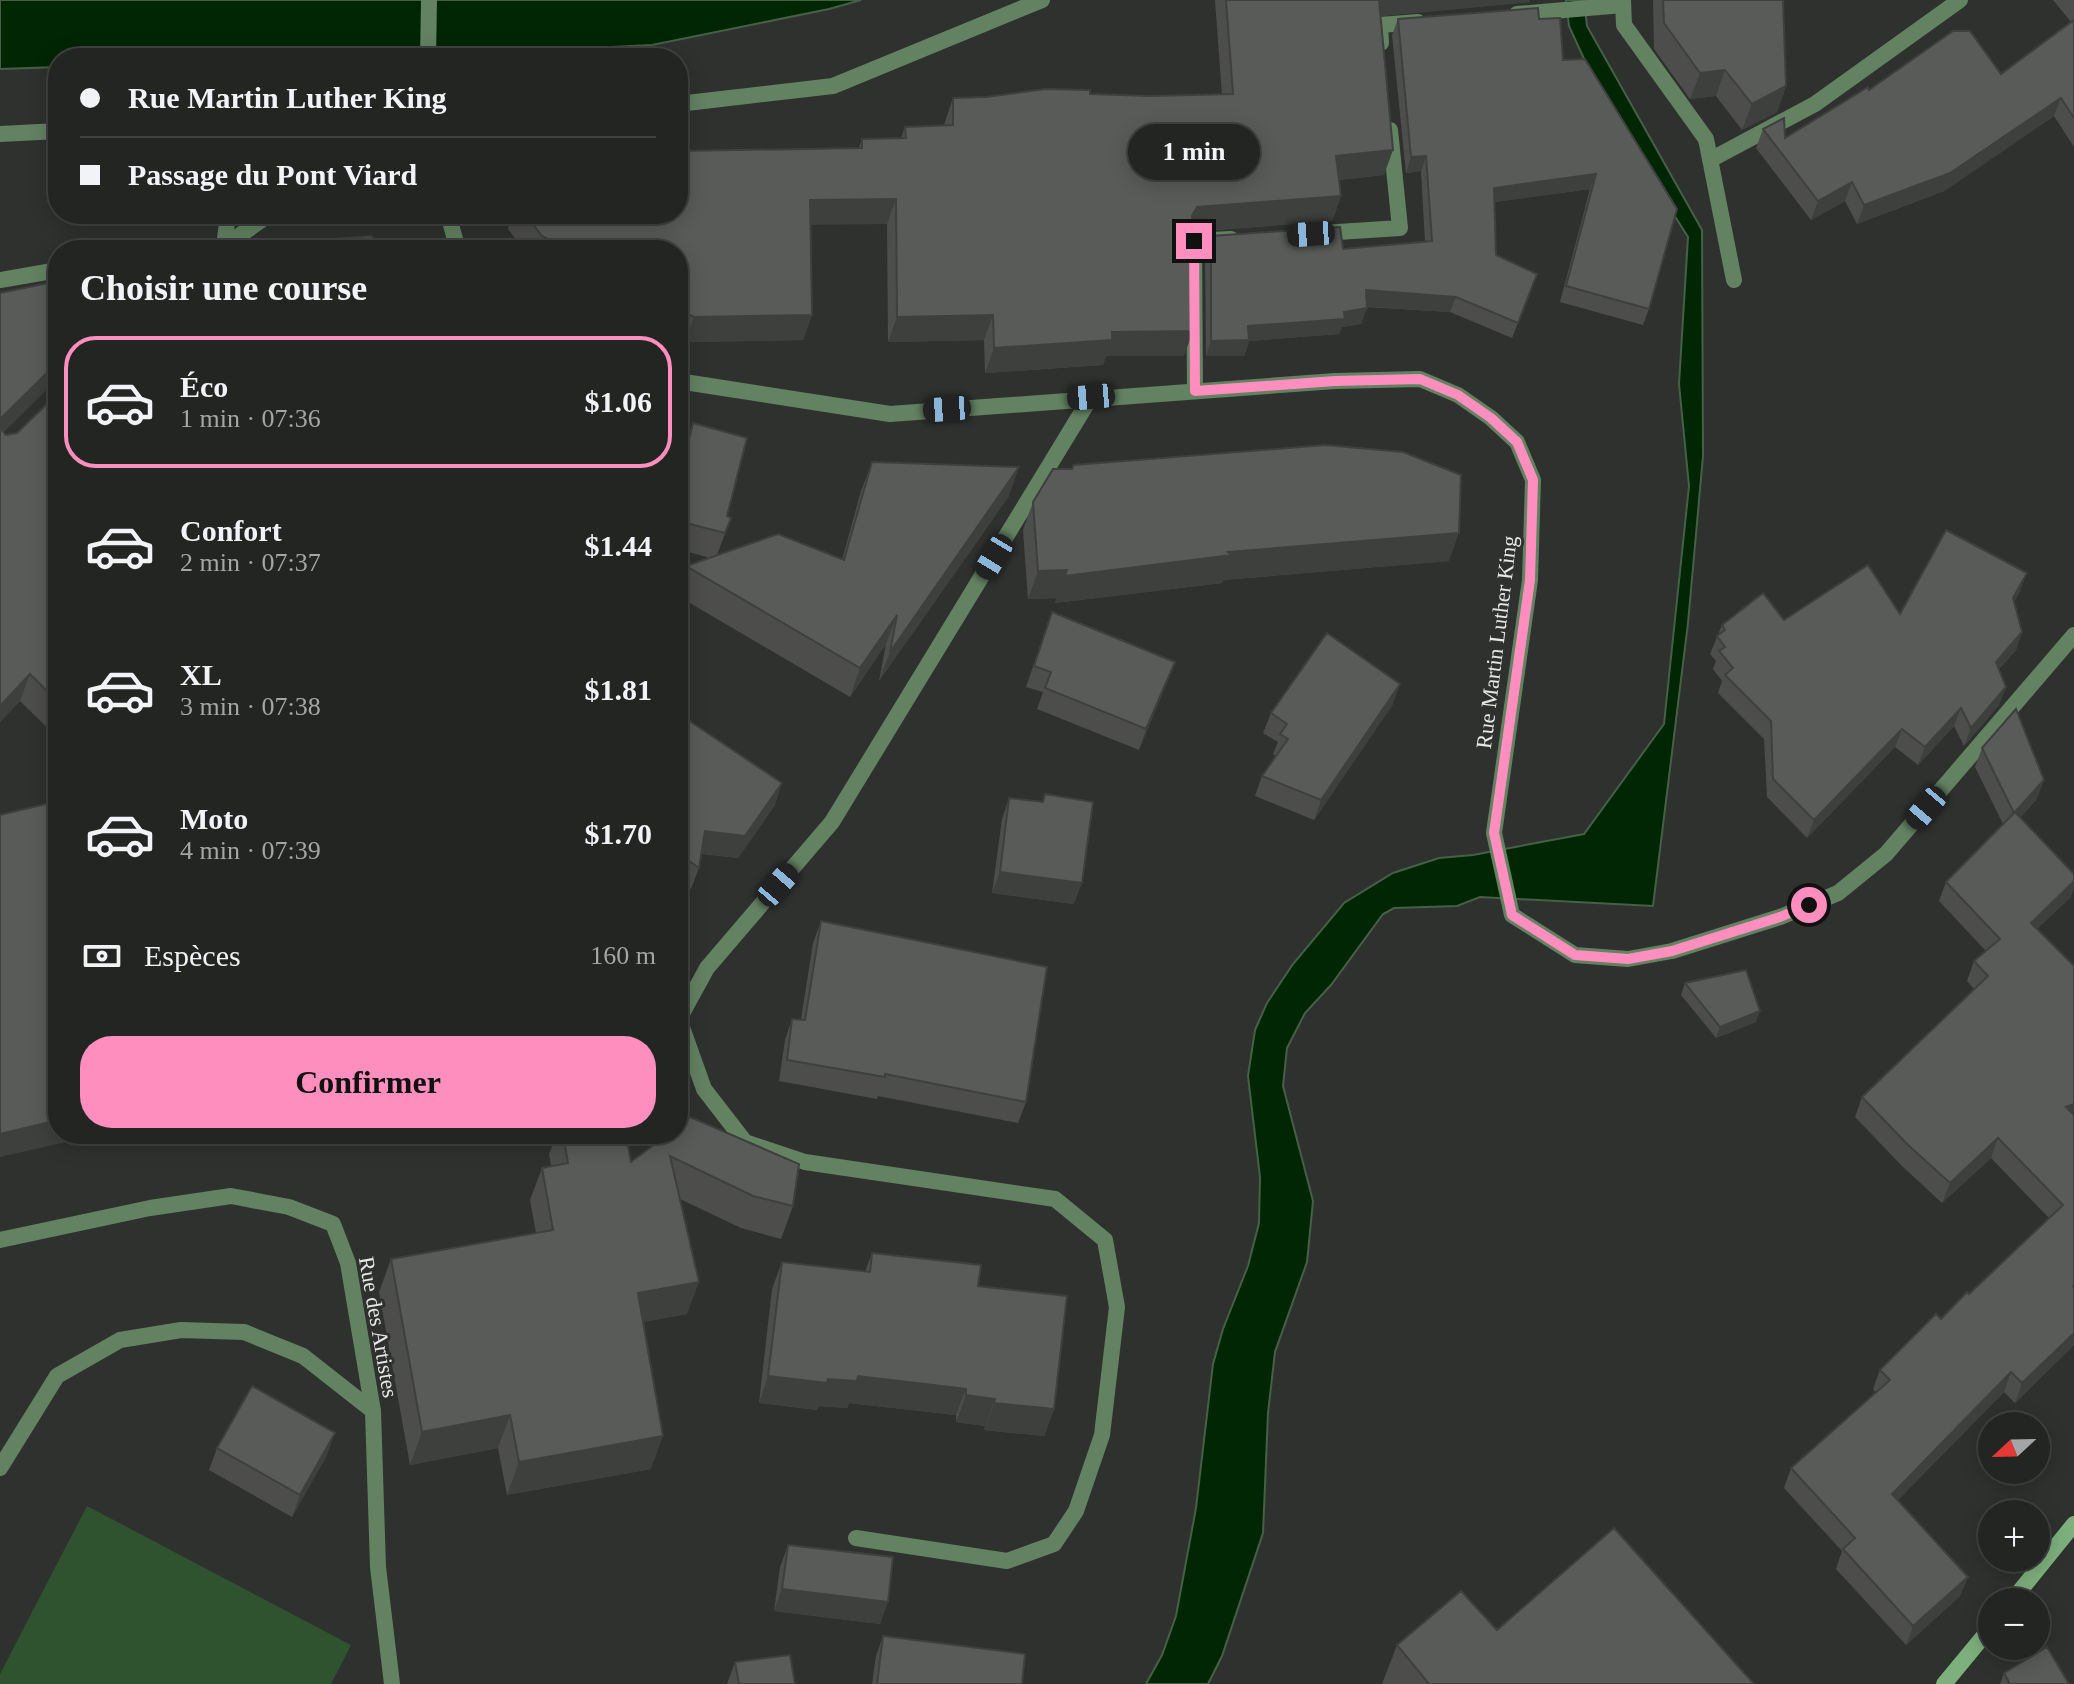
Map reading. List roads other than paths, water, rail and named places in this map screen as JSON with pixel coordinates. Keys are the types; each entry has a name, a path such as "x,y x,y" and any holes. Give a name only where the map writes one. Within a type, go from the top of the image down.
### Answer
{"main road":[{"path":"2022,1588 2074,1524"},
{"path":"1944,1684 1978,1643"}],"street":[{"path":"428,48 429,0"},
{"path":"688,103 833,86 1042,0"},
{"path":"1710,160 1815,104 1960,0"},
{"path":"1506,15 1623,2 1624,25 1706,139 1734,280"},
{"path":"1383,57 1380,25 1427,22"},
{"path":"1305,234 1400,228 1389,119"},
{"path":"0,134 48,132"},
{"path":"233,240 256,224"},
{"path":"1195,391 1194,241 1241,238"},
{"path":"0,280 48,272"},
{"name":"Rue Martin Luther King","path":"688,383 890,414 1335,381 1420,379 1458,395 1491,418 1517,442 1533,480 1530,580 1494,833 1512,915 1575,955 1628,959 1672,951 1780,917 1838,893 1886,854 2074,635"},
{"path":"688,1003 707,968 832,822 1091,397"},
{"path":"688,1044 704,1089 745,1142 805,1162 1055,1199 1105,1240 1117,1307 1102,1435 1076,1511 1054,1544 1007,1561 856,1538"},
{"name":"Rue des Artistes","path":"0,1240 150,1208 231,1196 289,1207 333,1224 348,1263 373,1411 378,1567 392,1684"},
{"path":"0,1468 57,1376 120,1340 181,1330 244,1332 303,1356 373,1411"}]}
